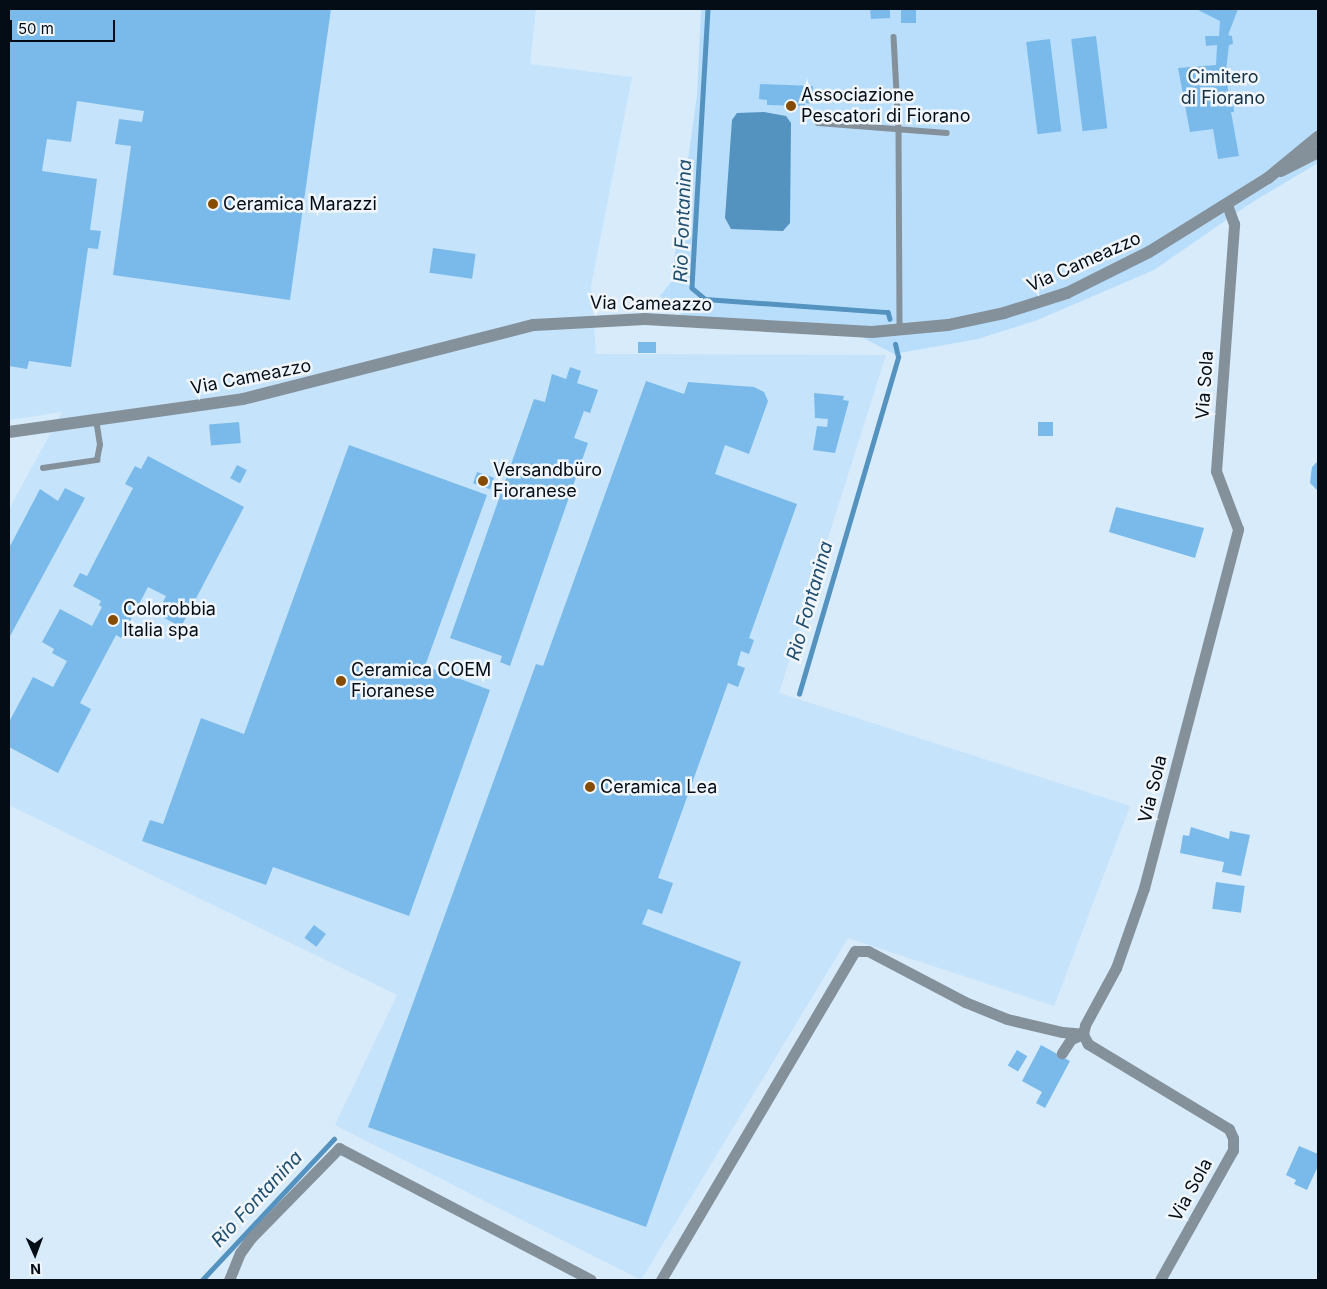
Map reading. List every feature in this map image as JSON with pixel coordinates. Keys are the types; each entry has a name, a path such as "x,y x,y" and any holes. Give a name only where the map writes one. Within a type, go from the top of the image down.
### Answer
{"street":[{"name":"Via Cameazzo","path":"1268,178 1318,137"},
{"name":"Via Cameazzo","path":"9,432 272,393 506,330 544,324 645,319 815,331 900,331 1004,313 1058,296 1130,263 1268,178 1318,152"},
{"name":"Via Sola","path":"1160,1280 1233,1150 1233,1138 1228,1129 1088,1044 1083,1034 1084,1025 1116,968 1144,888 1238,530 1216,471 1234,224 1227,205"},
{"path":"662,1280 855,951 868,951 965,1002 1007,1019 1062,1032 1083,1034"},
{"path":"1062,1053 1071,1038 1083,1034"},
{"path":"229,1280 240,1253 251,1238 339,1148 591,1280"}],"lane":[{"path":"894,37 899,130 900,331"},
{"path":"818,123 947,134"},
{"path":"43,468 97,460 100,444 96,420"}],"shaded area":[{"path":"9,9 536,9 530,64 632,77 591,286 596,354 886,355 779,693 1130,806 1054,1006 848,938 641,1280 335,1125 397,995 9,805 9,509 62,412 9,420"},
{"path":"764,112 786,116 791,123 790,223 783,231 731,229 725,218 732,120 737,113"}],"green space":[{"name":"Cimitero di Fiorano","path":"701,9 1318,9 1318,163 1248,205 1154,270 1035,321 978,339 894,354 852,332 691,323 660,296 671,282 697,95"}],"building":[{"name":"Ceramica Marazzi","path":"9,9 331,9 290,300 113,275 131,146 115,144 119,119 142,122 144,111 77,101 71,142 47,139 42,171 97,179 90,230 101,231 98,249 88,248 71,367 29,361 27,369 9,366"},
{"path":"870,9 890,9 890,18 871,19"},
{"path":"901,9 916,9 916,23 901,23"},
{"path":"1196,9 1238,9 1228,35 1232,36 1233,44 1229,45 1226,71 1229,99 1233,99 1234,112 1231,112 1239,156 1218,159 1213,129 1190,132 1178,68 1216,65 1217,45 1206,46 1205,36 1219,36 1220,21"},
{"path":"1096,36 1107,128 1083,131 1071,39"},
{"path":"1050,39 1061,131 1038,134 1026,42"},
{"name":"Associazione Pescatori di Fiorano","path":"760,84 813,86 812,104 805,103 805,106 767,105 767,100 759,99"},
{"path":"433,248 476,254 472,279 430,273"},
{"path":"638,342 656,342 656,353 638,353"},
{"name":"Ceramica COEM Fioranese","path":"570,367 581,371 577,383 598,390 590,413 584,411 574,438 588,443 510,666 500,662 502,656 450,638 534,399 545,402 552,374 566,379"},
{"name":"Ceramica Lea","path":"646,381 684,394 688,382 754,387 764,392 768,401 749,454 725,445 715,474 797,504 749,638 754,640 749,654 741,651 737,665 745,668 738,687 728,683 658,878 673,883 662,914 648,909 642,924 741,962 646,1227 368,1127 536,664 543,666"},
{"path":"814,393 844,396 843,400 849,401 835,453 813,450 817,426 827,427 828,419 815,418"},
{"path":"239,422 241,443 211,446 209,425"},
{"path":"1038,422 1053,422 1053,436 1038,436"},
{"name":"Ceramica COEM Fioranese","path":"349,445 487,495 425,666 490,690 409,916 273,867 266,885 142,841 150,820 163,824 201,718 244,734"},
{"name":"Colorobbia Italia spa","path":"148,456 244,507 181,627 157,614 166,596 148,587 121,638 116,635 80,703 91,709 58,773 9,747 9,722 33,677 53,687 67,661 52,653 54,649 42,642 60,609 92,626 102,607 99,605 101,601 73,586 80,573 87,576 133,488 125,484 135,466 141,469"},
{"path":"1318,461 1318,491 1310,483 1312,467"},
{"path":"237,465 247,470 240,483 230,478"},
{"name":"Versandbüro Fioranese","path":"477,472 494,478 490,489 473,483"},
{"path":"65,488 85,498 9,638 9,548 40,489 58,501"},
{"path":"1116,507 1204,528 1195,558 1109,532"},
{"path":"1191,827 1229,839 1230,831 1250,835 1241,876 1222,872 1224,862 1180,853 1183,835 1189,836"},
{"path":"1216,882 1245,886 1241,913 1212,909"},
{"path":"314,925 326,934 316,947 304,938"},
{"path":"1041,1045 1070,1061 1045,1108 1036,1103 1042,1092 1022,1081"},
{"path":"1017,1050 1027,1056 1018,1072 1008,1065"},
{"path":"1299,1146 1318,1154 1318,1166 1307,1190 1294,1184 1296,1180 1286,1175"}],"waterway":[{"name":"Rio Fontanina","path":"708,9 692,288 705,299 888,312 890,319"},
{"name":"Rio Fontanina","path":"799,694 898,357 895,344"},
{"name":"Rio Fontanina","path":"202,1280 334,1139"}],"place":[{"name":"Associazione Pescatori di Fiorano","path":"791,106"},
{"name":"Ceramica Marazzi","path":"213,204"},
{"name":"Versandbüro Fioranese","path":"483,481"},
{"name":"Colorobbia Italia spa","path":"113,620"},
{"name":"Ceramica COEM Fioranese","path":"341,681"},
{"name":"Ceramica Lea","path":"590,787"}]}
